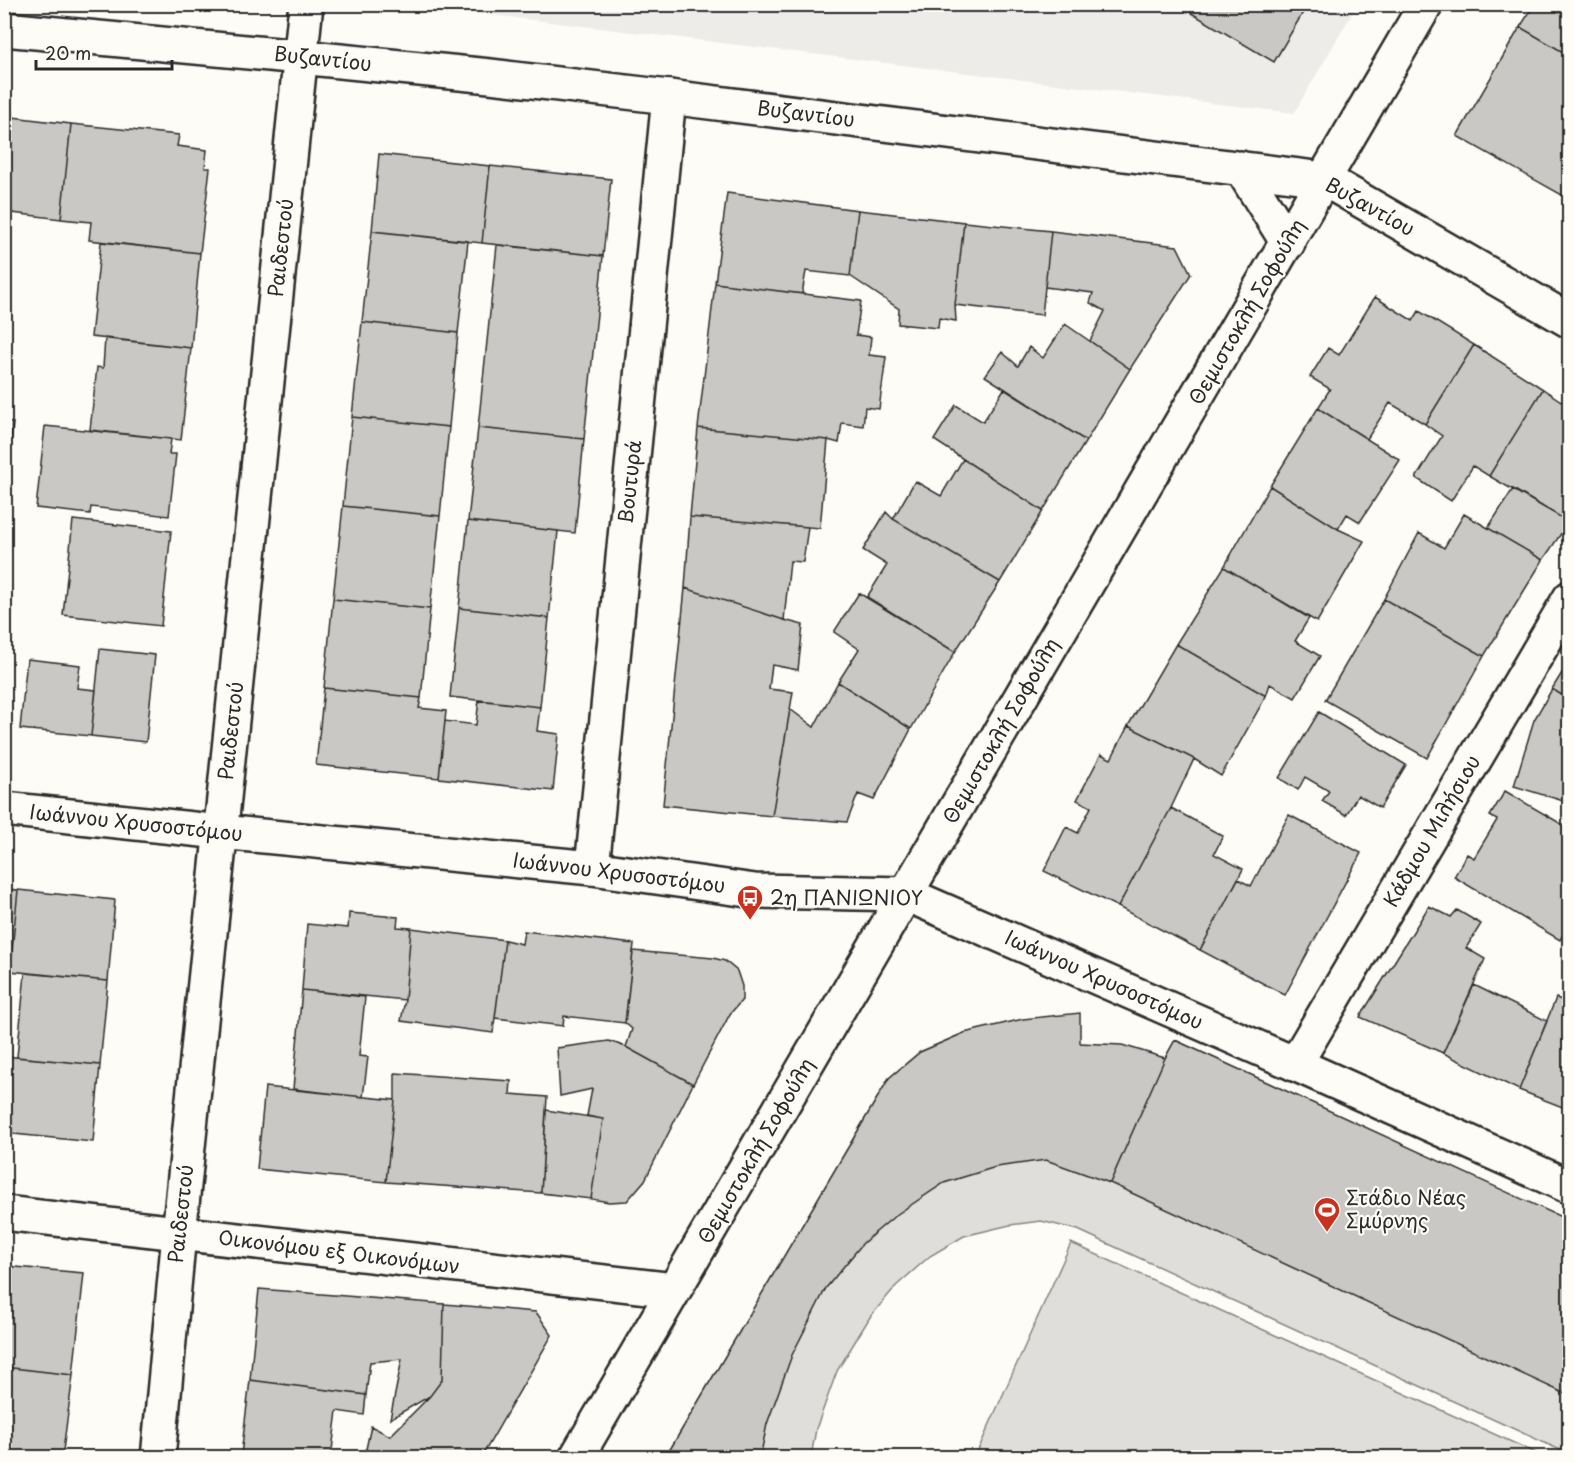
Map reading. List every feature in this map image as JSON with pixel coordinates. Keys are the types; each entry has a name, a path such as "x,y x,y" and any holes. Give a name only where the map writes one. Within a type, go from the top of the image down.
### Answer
{"street":[{"name":"Ραιδεστού","path":"158,1458 306,4"},
{"name":"Θεμιστοκλή Σοφούλη","path":"576,1458 1426,4"},
{"name":"Βυζαντίου","path":"4,29 300,57 669,97 1324,179 1569,321"},
{"name":"Βουτυρά","path":"592,868 669,97"},
{"path":"1241,168 1288,243"},
{"name":"Κάδμου Μιλήσιου","path":"1295,1064 1569,598"},
{"name":"Ιωάννου Χρυσοστόμου","path":"4,809 592,868 756,891 906,894 1569,1187"},
{"name":"Οικονόμου εξ Οικονόμων","path":"4,1213 674,1290"}],"shaded area":[{"path":"411,5 1357,5 1294,113"},
{"name":"Στάδιο Νέας Σμύρνης","path":"964,1033 1080,1043 1165,1058 1175,1040 1569,1221 1569,1454 1078,1230 1041,1221 1010,1225 964,1236 930,1256 896,1286 870,1317 837,1371 816,1429 811,1457 665,1458 889,1078 920,1052"},
{"path":"1071,1243 1545,1457 975,1457"}],"building":[{"path":"1176,4 1308,4 1274,62"},
{"path":"1535,4 1570,4 1570,56 1520,27"},
{"path":"1520,27 1570,56 1569,199 1457,136"},
{"path":"4,116 71,124 61,219 4,212"},
{"path":"71,124 179,135 177,146 207,150 205,168 210,168 200,253 89,240 91,222 61,219"},
{"path":"379,154 490,166 482,243 372,231"},
{"path":"490,166 611,179 603,256 482,243"},
{"path":"727,193 858,210 850,276 806,271 802,294 715,283"},
{"path":"858,210 964,222 955,305 956,321 939,318 938,328 898,324 899,309 850,276"},
{"path":"964,222 1051,231 1042,315 955,305"},
{"path":"372,231 468,241 458,333 362,322"},
{"path":"1051,231 1177,246 1191,274 1130,369 1090,341 1105,311 1090,303 1093,293 1045,287"},
{"path":"101,242 200,253 191,348 91,337"},
{"path":"497,245 603,256 584,439 478,428"},
{"path":"715,283 861,301 856,335 871,337 869,355 886,357 879,409 865,407 863,426 842,423 839,443 828,440 698,428"},
{"path":"1375,297 1413,321 1419,311 1474,345 1425,424 1390,403 1367,439 1318,408 1330,389 1310,377 1328,348 1339,355"},
{"path":"362,322 458,333 449,427 352,417"},
{"path":"1065,324 1130,369 1086,441 985,376 1002,352 1018,366 1029,347 1043,358"},
{"path":"105,338 191,348 181,440 90,430 97,367 103,368"},
{"path":"1474,345 1543,389 1489,476 1473,466 1451,501 1416,478 1442,436 1425,424"},
{"path":"1004,389 1086,441 1043,511 934,440 956,405 983,422"},
{"path":"1543,389 1570,407 1569,522 1489,476"},
{"path":"1318,408 1400,460 1360,522 1347,514 1338,529 1270,486"},
{"path":"352,417 449,427 440,516 343,506"},
{"path":"4,422 13,423 4,501"},
{"path":"45,426 171,439 169,454 176,454 169,516 91,507 90,514 36,508"},
{"path":"478,428 584,439 575,533 468,521"},
{"path":"698,428 828,440 820,528 690,517"},
{"path":"963,459 1043,511 1000,582 893,519 915,481 941,496"},
{"path":"1270,486 1338,529 1364,541 1317,622 1224,567"},
{"path":"1513,489 1569,522 1543,560 1488,528"},
{"path":"343,506 440,516 430,609 333,599"},
{"path":"886,512 893,519 1000,582 955,652 867,597 887,565 863,550"},
{"path":"1464,514 1543,560 1484,656 1384,599 1419,533 1444,548"},
{"path":"690,517 808,527 803,562 790,561 784,620 685,588"},
{"path":"73,520 171,531 161,626 63,615"},
{"path":"468,521 558,531 549,618 459,608"},
{"path":"1224,567 1309,618 1295,641 1320,656 1295,698 1270,684 1266,696 1176,644"},
{"path":"685,588 803,625 798,670 772,665 769,689 793,692 772,816 663,805"},
{"path":"859,593 955,652 911,729 838,682 859,649 834,632"},
{"path":"333,599 430,609 421,698 324,688"},
{"path":"1384,599 1484,656 1427,758 1325,700"},
{"path":"459,608 549,618 540,707 450,697"},
{"path":"1176,644 1266,696 1221,776 1194,759 1128,726"},
{"path":"100,649 155,655 146,742 91,736"},
{"path":"27,659 80,665 77,688 96,690 91,736 20,729"},
{"path":"1570,660 1570,700 1552,689"},
{"path":"838,682 911,729 874,800 858,794 847,822 772,816 790,709 814,727"},
{"path":"324,688 421,698 419,708 446,711 439,778 316,765"},
{"path":"1552,689 1570,700 1570,803 1514,786 1534,720"},
{"path":"479,700 540,707 537,731 559,734 553,791 439,778 445,721 476,725"},
{"path":"1319,712 1406,765 1380,808 1358,795 1346,815 1322,801 1329,791 1305,777 1298,790 1279,778"},
{"path":"1128,726 1194,759 1171,808 1118,907 1044,871 1066,827 1078,833 1091,807 1077,800 1101,754 1111,759"},
{"path":"1505,791 1570,829 1570,923 1560,940 1454,877 1467,854 1474,858 1497,820 1490,816"},
{"path":"1171,808 1223,836 1214,854 1243,869 1200,950 1118,907"},
{"path":"1289,815 1361,853 1285,995 1200,950 1238,879 1251,886"},
{"path":"4,889 18,890 10,971 4,971"},
{"path":"18,890 115,900 108,981 10,971"},
{"path":"1429,906 1451,917 1457,910 1481,924 1466,948 1485,959 1443,1053 1360,1017"},
{"path":"349,913 398,917 397,927 411,928 405,1000 302,990 307,924 348,928"},
{"path":"411,928 505,940 493,1033 401,1021"},
{"path":"524,931 634,944 625,1023 564,1016 563,1026 495,1018 505,940 522,944"},
{"path":"633,951 713,958 725,961 737,971 742,986 742,1000 730,1014 693,1084 626,1047 632,1029 625,1023"},
{"path":"25,973 108,981 100,1065 17,1057"},
{"path":"1474,985 1547,1021 1519,1090 1443,1053"},
{"path":"302,990 365,997 359,1056 368,1057 363,1097 293,1089"},
{"path":"1556,998 1570,1003 1570,1110 1519,1090"},
{"name":"Στάδιο Νέας Σμύρνης","path":"1080,1013 1080,1043 1122,1045 1165,1058 1175,1040 1570,1221 1570,1396 1110,1183 1046,1160 996,1167 944,1183 896,1215 863,1243 826,1288 792,1355 767,1424 760,1458 665,1458 889,1078 920,1052 964,1033 1023,1019"},
{"path":"1175,1040 1570,1221 1570,1396 1110,1183"},
{"path":"609,1041 626,1047 693,1084 645,1180 627,1201 609,1202 591,1199 603,1119 587,1116 592,1089 560,1096 557,1048"},
{"path":"4,1056 100,1065 93,1142 4,1133"},
{"path":"395,1073 511,1081 510,1094 547,1097 541,1193 386,1182 395,1100"},
{"path":"265,1087 395,1100 386,1182 257,1169"},
{"path":"546,1110 603,1119 591,1199 541,1193"},
{"path":"4,1266 84,1273 73,1375 4,1367"},
{"path":"259,1289 444,1304 442,1380 430,1396 390,1419 402,1359 370,1362 366,1395 250,1380"},
{"path":"444,1304 536,1312 552,1335 481,1458 380,1458 366,1449 371,1426 390,1436 430,1396 442,1380"},
{"path":"4,1367 73,1375 62,1458 4,1458"},
{"path":"250,1380 366,1395 364,1415 337,1411 331,1458 259,1458 241,1455"},
{"path":"366,1449 380,1458 361,1458"}],"place":[{"name":"2η ΠΑΝΙΩΝΙΟΥ","path":"750,921"},
{"name":"Στάδιο Νέας Σμύρνης","path":"1327,1233"}]}
